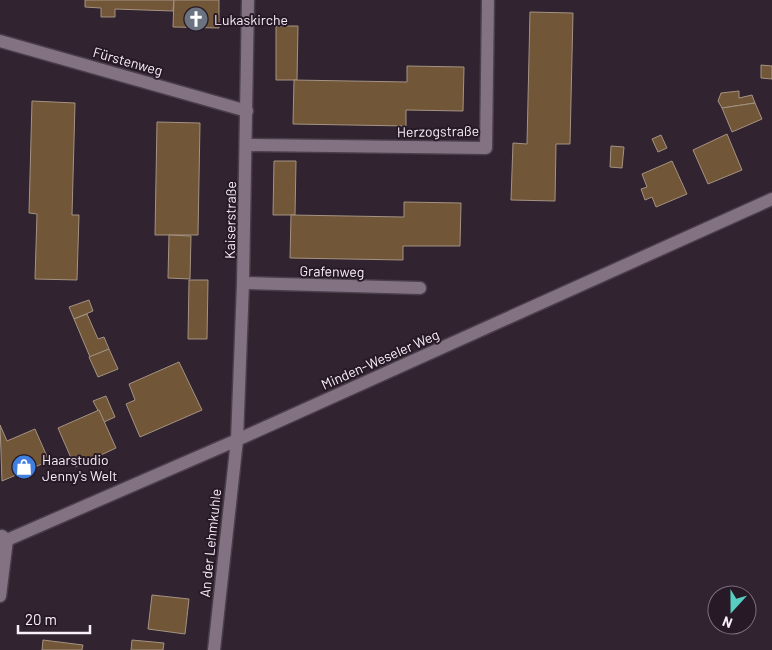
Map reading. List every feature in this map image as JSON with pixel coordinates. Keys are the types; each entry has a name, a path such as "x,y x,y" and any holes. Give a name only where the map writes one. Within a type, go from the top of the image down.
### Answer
{"street":[{"name":"Kaiserstraße","path":"236,440 244,283 248,0"},
{"name":"Herzogstraße","path":"246,145 486,148 488,0"},
{"name":"Fürstenweg","path":"0,41 247,110"},
{"name":"Minden-Weseler Weg","path":"2,539 236,440 772,198"},
{"name":"Grafenweg","path":"244,283 420,288"},
{"name":"An der Lehmkuhle","path":"214,650 236,440"},
{"path":"0,596 2,539"}],"building":[{"path":"85,0 174,0 173,11 115,9 115,17 101,17 101,8 85,7"},
{"name":"Lukaskirche","path":"174,0 219,0 219,28 173,27"},
{"path":"530,12 573,13 570,144 556,144 555,201 511,200 513,143 527,144"},
{"path":"276,26 298,26 297,80 276,80"},
{"path":"761,65 772,66 772,79 761,78"},
{"path":"407,66 464,67 463,111 406,110 406,126 293,124 294,80 407,82"},
{"path":"739,91 739,98 752,95 755,103 722,108 718,101 721,93"},
{"path":"32,101 75,103 72,215 79,215 77,280 35,279 37,214 29,213"},
{"path":"755,103 762,119 732,132 722,108"},
{"path":"157,122 200,123 198,235 155,235"},
{"path":"727,134 742,170 708,184 693,150"},
{"path":"661,135 667,148 658,152 652,139"},
{"path":"611,146 624,147 622,168 610,167"},
{"path":"274,161 296,161 295,215 273,215"},
{"path":"672,161 687,194 656,207 652,197 645,200 641,189 647,187 642,174"},
{"path":"404,202 461,203 460,246 403,246 403,260 290,258 291,215 404,217"},
{"path":"169,235 191,236 190,279 168,278"},
{"path":"189,280 208,280 207,339 188,339"},
{"path":"89,300 93,311 74,319 69,307"},
{"path":"87,314 98,339 104,337 109,349 90,357 74,319"},
{"path":"109,349 118,369 98,377 89,357"},
{"path":"179,362 202,410 140,437 126,404 135,400 129,384"},
{"path":"106,396 115,417 104,422 93,401"},
{"path":"99,410 116,448 75,467 58,428"},
{"path":"0,425 7,441 35,429 49,461 2,481"},
{"path":"152,595 189,599 185,634 148,629"},
{"path":"43,640 83,645 82,650 42,650"},
{"path":"132,640 164,643 163,650 131,650"}],"place":[{"name":"Lukaskirche","path":"196,19"},
{"name":"Haarstudio Jenny's Welt","path":"24,467"}]}
